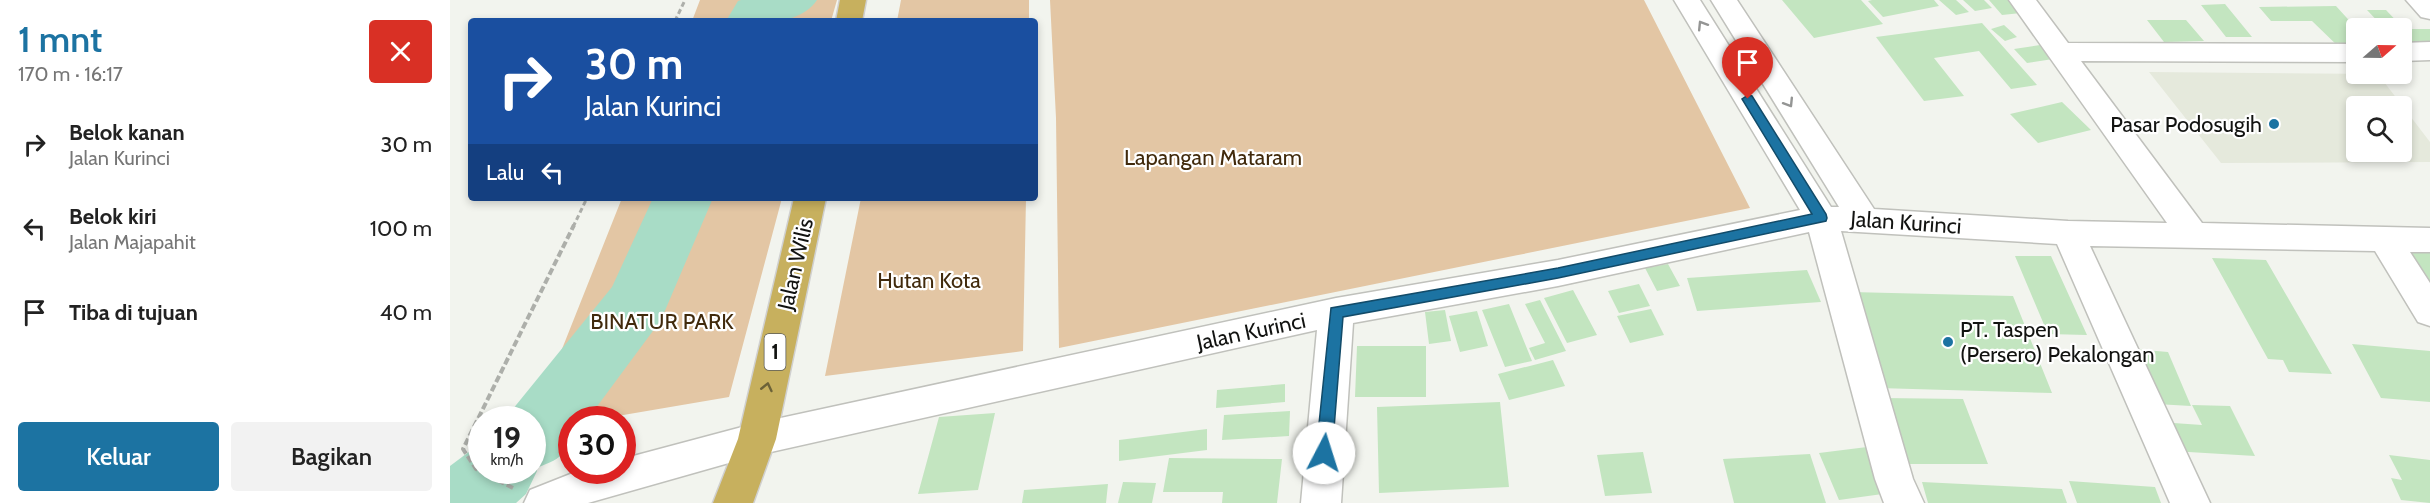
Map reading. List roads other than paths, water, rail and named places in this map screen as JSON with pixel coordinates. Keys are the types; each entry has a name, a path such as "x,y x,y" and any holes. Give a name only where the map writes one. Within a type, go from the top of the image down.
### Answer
{"highway":[{"name":"Jalan Wilis","path":"733,503 757,439 809,201"}],"street":[{"path":"1687,0 1821,218 1894,479 1904,503"},
{"path":"1724,0 1863,219"},
{"path":"2022,0 2193,235"},
{"path":"2419,0 2430,11"},
{"path":"2412,52 2430,51"},
{"path":"2061,52 2346,52"},
{"name":"Jalan Kurinci","path":"531,496 566,492 757,439 1336,312 1558,273 1821,218 2068,233 2430,240"},
{"path":"2068,233 2190,503"},
{"path":"2384,238 2430,312"},
{"path":"1321,503 1336,312"}],"waterway":[{"path":"753,18 756,12 792,0"},
{"path":"546,420 638,302 682,201"},
{"path":"460,503 484,484"}],"place":[{"name":"Pasar Podosugih","path":"2274,124"},
{"name":"PT. Taspen (Persero) Pekalongan","path":"1948,342"}],"park label":[{"name":"Lapangan Mataram","path":"1213,157"},
{"name":"Hutan Kota","path":"929,280"},
{"name":"BINATUR PARK","path":"662,321"}]}
